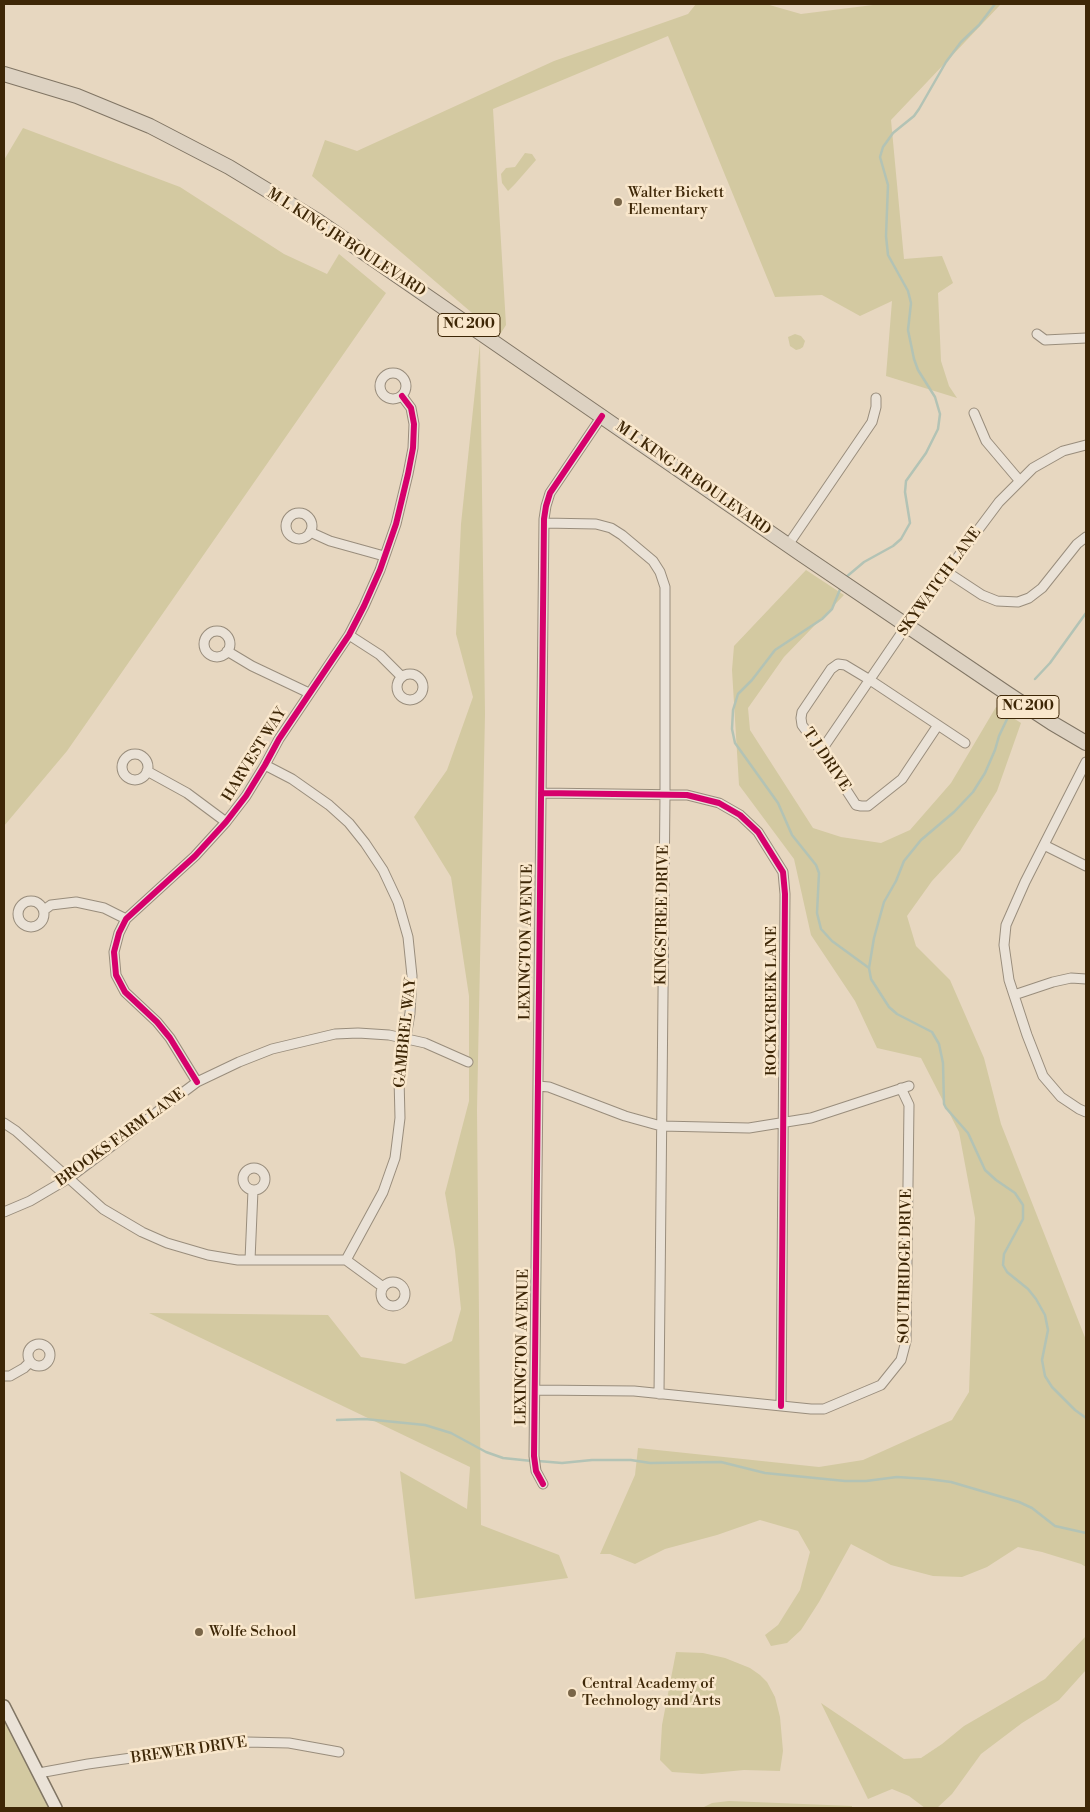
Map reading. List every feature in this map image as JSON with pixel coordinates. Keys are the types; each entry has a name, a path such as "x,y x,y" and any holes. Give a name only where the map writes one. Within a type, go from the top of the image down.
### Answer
{"main road":[{"name":"M L KING JR BOULEVARD","path":"4,74 77,96 150,126 229,167 318,221 788,545 1044,718 1086,743"},
{"path":"4,1706 56,1808"}],"street":[{"path":"1037,334 1045,340 1086,338"},
{"name":"HARVEST WAY","path":"197,1082 170,1038 157,1022 125,992 116,976 114,952 119,933 126,919 195,856 226,822 246,796 279,739 349,635 364,606 396,524 413,448 414,424 411,408 402,396"},
{"path":"788,545 872,422 876,398"},
{"path":"974,413 986,442 1019,480"},
{"name":"LEXINGTON AVENUE","path":"543,1484 536,1471 534,1456 544,523 550,493 602,416"},
{"name":"SKYWATCH LANE","path":"822,751 908,625 999,502 1033,468 1063,451 1086,445"},
{"name":"KINGSTREE DRIVE","path":"544,523 596,524 610,528 622,535 653,561 660,572 665,586 659,1394"},
{"path":"310,532 330,541 384,556"},
{"path":"947,572 982,595 997,601 1018,602 1029,598 1042,588 1077,544 1086,537"},
{"path":"349,635 380,655 402,676"},
{"path":"227,651 252,666 310,693"},
{"name":"T J DRIVE","path":"938,725 902,779 868,806 856,805 822,751 802,725 802,712 832,669 838,664 845,665 870,680 938,725 965,743"},
{"path":"1086,762 1025,882 1006,925 1004,945 1009,980 1043,1076 1061,1097 1086,1112"},
{"name":"GAMBREL WAY","path":"265,766 292,779 329,804 349,823 383,870 398,902 408,937 412,976 410,1013 404,1039 399,1078 400,1118 395,1158 383,1192 346,1260"},
{"path":"147,772 187,793 226,822"},
{"name":"ROCKYCREEK LANE","path":"541,793 687,795 719,803 740,814 758,832 783,872 785,894 781,1406"},
{"path":"1044,845 1086,866"},
{"path":"44,910 52,905 76,902 104,908 126,919"},
{"path":"1014,995 1062,980 1071,978 1086,979"},
{"name":"BROOKS FARM LANE","path":"4,1212 30,1201 69,1178 197,1082 238,1062 272,1050 335,1034 388,1035 425,1042 468,1062"},
{"path":"538,1086 548,1087 625,1116 662,1126 749,1128 783,1123"},
{"name":"SOUTHRIDGE DRIVE","path":"535,1390 634,1392 824,1409 881,1386 901,1360 906,1341 909,1105 905,1087 811,1118 783,1123"},
{"path":"4,1122 103,1209 159,1240 208,1255 250,1260 346,1260 383,1287"},
{"path":"250,1260 253,1190"},
{"path":"4,1376 10,1376 30,1362"},
{"name":"BREWER DRIVE","path":"39,1773 88,1764 247,1742 288,1743 339,1752"}],"shaded area":[{"path":"696,4 766,4 801,14 881,4 1001,4 891,120 904,259 942,256 953,283 938,293 941,361 949,386 957,398 886,376 892,301 860,316 822,295 775,297 668,36 493,109 506,325 499,336 312,176 325,140 357,151 554,61 688,14"},
{"path":"23,128 180,187 284,254 327,274 339,254 386,293 67,751 4,826 4,160"},
{"path":"525,153 532,154 536,160 508,191 502,183 501,174 506,168 515,167"},
{"path":"795,334 801,336 805,341 803,347 796,350 790,346 788,337"},
{"path":"480,343 485,714 477,1110 481,1525 559,1555 568,1578 415,1599 400,1471 467,1509 470,1467 149,1313 328,1315 361,1357 405,1364 452,1341 461,1309 455,1250 445,1193 469,1101 469,996 451,877 414,817 447,770 473,697 456,634 461,524"},
{"path":"806,570 844,595 784,657 748,708 750,730 813,828 841,837 881,843 910,830 951,783 996,707 1021,723 997,791 960,851 932,881 907,916 916,946 950,980 984,1058 1001,1124 1086,1340 1086,1567 1042,1552 1018,1547 987,1567 962,1577 933,1576 891,1565 851,1544 801,1630 787,1643 771,1646 765,1635 778,1625 800,1590 810,1552 798,1531 760,1520 717,1535 665,1549 635,1564 610,1554 600,1554 635,1475 638,1448 819,1467 863,1460 952,1420 969,1392 975,1218 959,1132 921,1058 877,1048 855,1001 811,935 794,859 739,785 732,670 734,646"},
{"path":"1086,1636 1086,1670 1059,1700 1022,1723 981,1754 952,1794 937,1808 925,1808 909,1796 892,1789 868,1799 821,1703 904,1759 921,1758 964,1726 1045,1679"},
{"path":"676,1652 703,1653 725,1658 750,1668 767,1682 775,1697 780,1717 783,1751 780,1771 744,1770 702,1774 672,1772 660,1760 662,1725"},
{"path":"4,1714 52,1808 4,1808"},
{"path":"729,1801 852,1806 852,1808 702,1808 712,1803"}],"waterway":[{"path":"845,578 864,562 893,546 901,539 910,523 905,492 906,481 926,453 938,429 940,414 935,397 918,370 914,359 908,330 911,303 908,291 888,255 886,236 888,185 880,157 883,147 893,133 914,116 919,109 946,62 961,42 979,25 995,4"},
{"path":"841,587 832,609 822,619 775,650 752,680 738,694 733,710 732,729 735,743 778,803 792,835 816,865 819,873 817,913 821,929 832,941 869,968"},
{"path":"1035,679 1050,663 1086,613"},
{"path":"1008,717 985,773 973,792 954,812 921,840 904,861 896,881 884,902 874,938 869,968 871,979 889,1007 897,1014 932,1032 939,1044 943,1063 944,1104 946,1108 968,1133 985,1170 1015,1193 1023,1205 1023,1219 1004,1254 1003,1265 1007,1272 1028,1289 1045,1315 1048,1330 1042,1360 1045,1376 1052,1387 1086,1418"},
{"path":"337,1420 365,1419 425,1425 451,1433 486,1452 503,1458 532,1461"},
{"path":"538,1461 562,1463 592,1460 631,1460 650,1463 721,1462 765,1473 845,1481 866,1481 897,1477 951,1482 1019,1502 1032,1508 1055,1526 1086,1533"}],"cycle path":[{"path":"197,1082 170,1038 157,1022 125,992 116,975 114,952 119,933 126,919 195,856 226,822 246,796 279,739 349,635 380,570 396,524 408,474 413,448 414,424 411,408 402,396"},
{"path":"543,1484 536,1471 534,1456 544,519 550,493 602,416"},
{"path":"541,793 687,795 719,803 740,815 758,832 783,872 785,894 781,1406"}],"place":[{"name":"Walter Bickett Elementary","path":"618,202"},
{"name":"Wolfe School","path":"199,1632"},
{"name":"Central Academy of Technology and Arts","path":"572,1693"}]}
